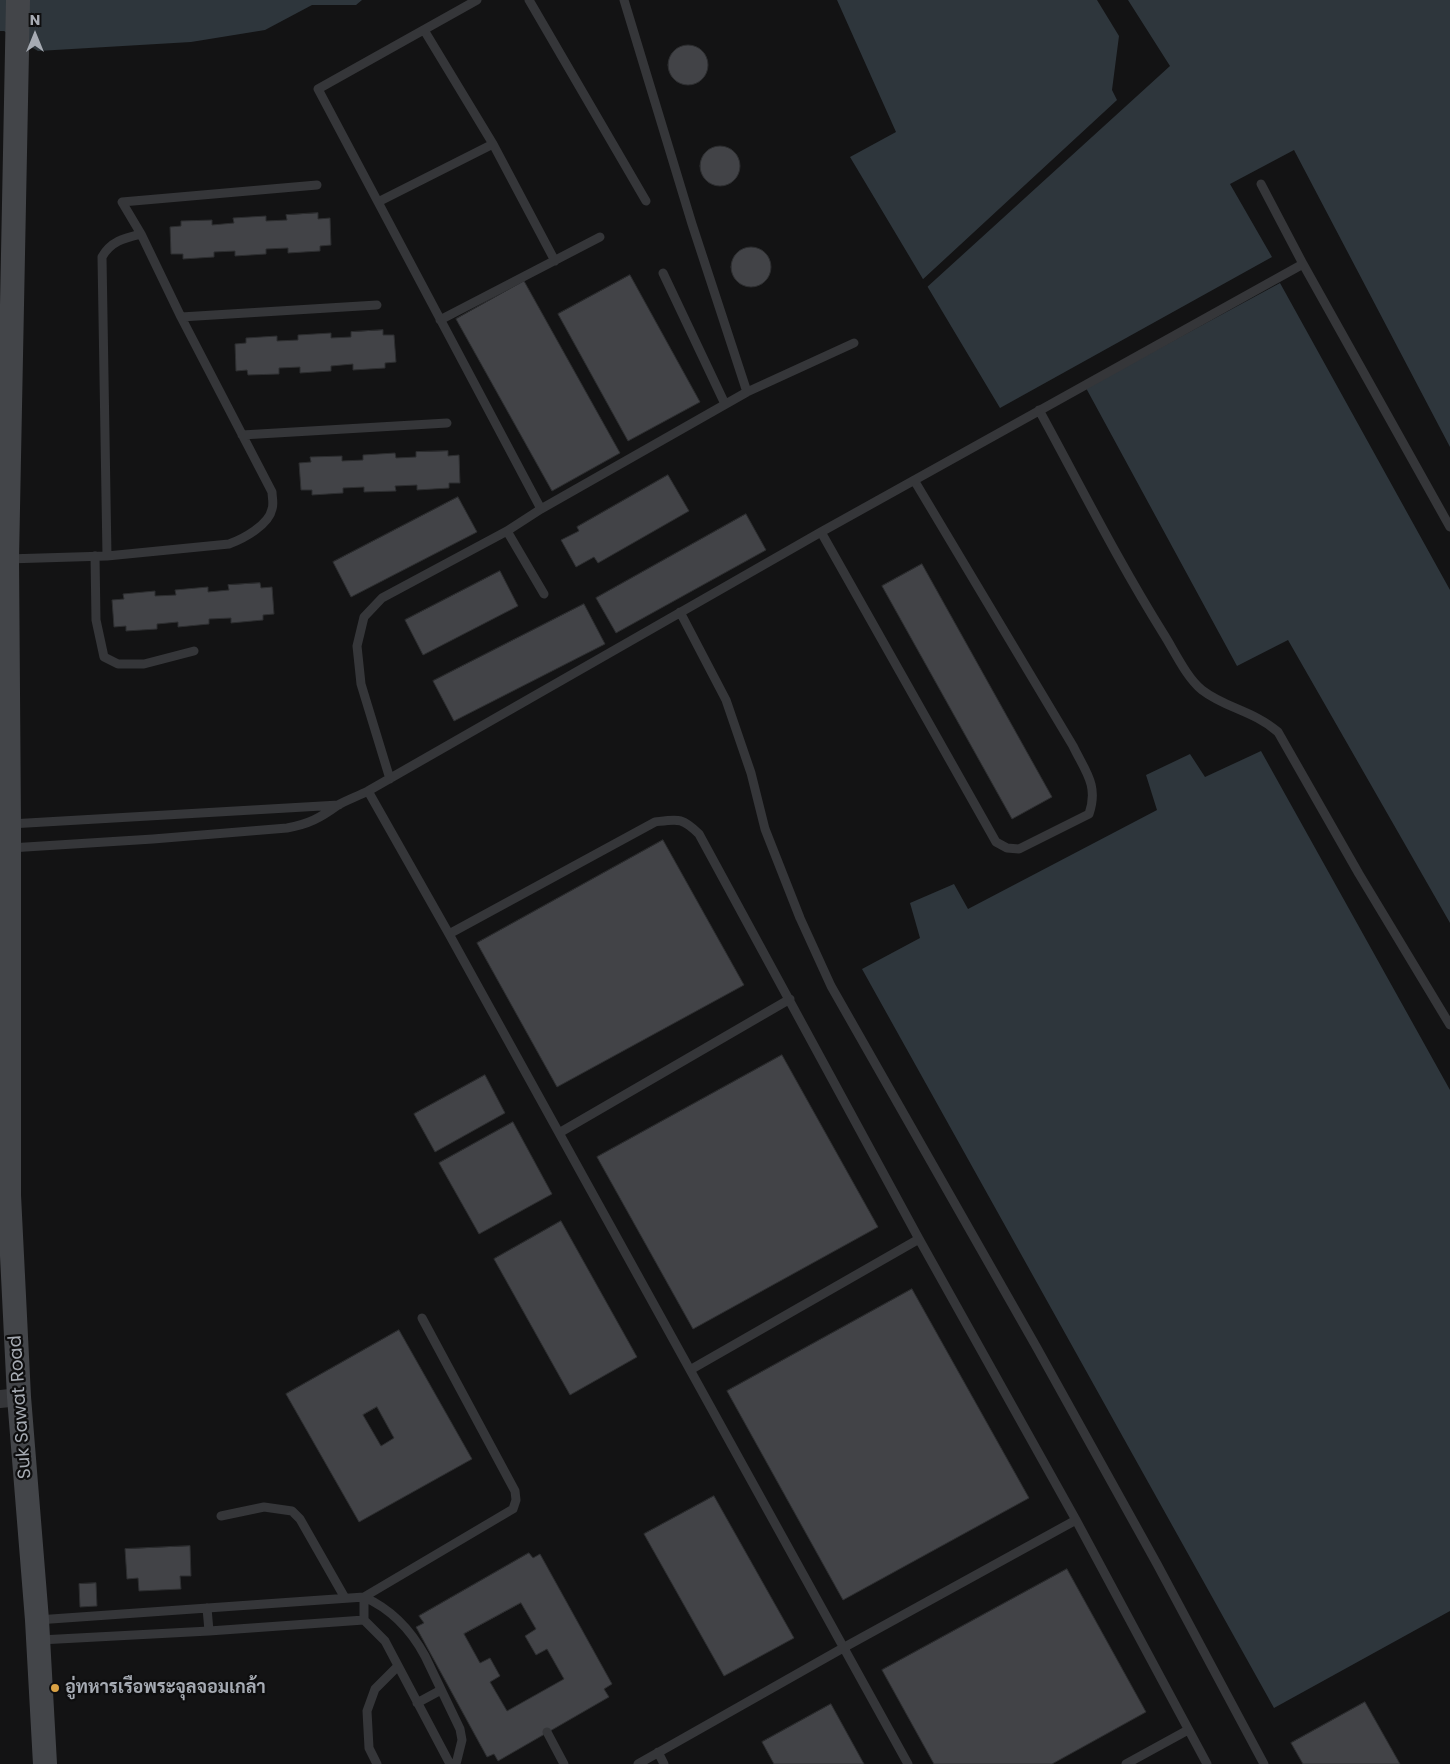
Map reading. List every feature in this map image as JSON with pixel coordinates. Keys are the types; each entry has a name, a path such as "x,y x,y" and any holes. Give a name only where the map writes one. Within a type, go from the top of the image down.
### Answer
{"main road":[{"name":"Suk Sawat Road","path":"18,0 5,325 7,560 4,678 9,824 9,1398 37,1630 45,1764"}],"lane":[{"path":"478,0 318,89 541,509"},
{"path":"528,0 646,202"},
{"path":"624,0 692,224 747,392"},
{"path":"424,30 493,144 556,261"},
{"path":"378,202 493,144"},
{"path":"1261,184 1303,264 1450,527"},
{"path":"7,560 107,556 229,544 250,534 266,520 272,509 272,492 181,317 141,234 122,202 317,185"},
{"path":"107,556 102,257 107,248 122,238 141,234"},
{"path":"440,320 600,237"},
{"path":"9,848 287,828 304,825 318,819 339,805 368,792 821,532 1303,264"},
{"path":"662,273 725,404"},
{"path":"181,317 377,305"},
{"path":"390,779 361,684 357,646 364,616 382,598 506,531 541,509 747,392 854,343"},
{"path":"1039,410 1143,601 1189,675 1201,689 1221,701 1267,722 1278,732 1364,882 1450,1025"},
{"path":"242,436 447,423"},
{"path":"821,532 996,842 1007,848 1019,849 1089,814 1094,800 1093,787 1073,746 914,480"},
{"path":"506,531 544,594"},
{"path":"95,556 96,620 104,657 118,664 144,664 194,651"},
{"path":"680,612 726,700 751,773 765,830 800,918 830,986 1037,1348 1157,1564 1264,1764"},
{"path":"368,792 449,934 908,1764"},
{"path":"9,824 339,805"},
{"path":"449,934 655,822 676,819 687,822 700,834 919,1239 1076,1520 1207,1764"},
{"path":"559,1133 790,998"},
{"path":"690,1370 919,1239"},
{"path":"37,1630 207,1608 364,1597 513,1509 516,1500 515,1490 422,1318"},
{"path":"221,1516 264,1507 292,1511 300,1519 345,1598"},
{"path":"638,1764 843,1648 1076,1520"},
{"path":"364,1597 364,1620 385,1641 450,1764"},
{"path":"364,1597 379,1604 393,1614 418,1644 460,1729 462,1740 456,1764"},
{"path":"207,1608 209,1631"},
{"path":"37,1630 209,1631 364,1620"},
{"path":"377,1764 369,1748 367,1711 375,1689 398,1666"},
{"path":"417,1703 441,1690"},
{"path":"1126,1764 1188,1730"},
{"path":"547,1732 564,1764"},
{"path":"658,1752 664,1764"}],"shaded area":[{"path":"0,0 362,0 356,5 312,5 265,30 191,42 38,51 4,31 0,31"},
{"path":"837,0 1450,0 1450,447 1294,150 1230,184 1272,257 1000,408 850,157 896,132"},
{"path":"1280,283 1450,590 1450,923 1288,640 1237,666 1086,388"},
{"path":"1261,751 1450,1090 1450,1611 1274,1708 862,969 920,938 910,903 954,884 968,909 1157,810 1146,775 1190,754 1205,777"}],"pier":[{"path":"1097,0 1128,0 1170,66 925,289 921,281 1117,100 1112,90 1119,36"}],"building":[{"path":"688,45 702,51 708,65 702,79 688,85 674,79 668,65 674,51"},
{"path":"720,146 734,152 740,166 734,180 720,186 706,180 700,166 706,152"},
{"path":"318,213 318,219 330,218 331,245 320,246 320,251 288,253 288,248 266,249 266,254 235,256 235,251 214,252 214,257 183,259 183,254 171,254 170,227 181,226 181,221 212,220 212,225 234,223 233,218 266,216 266,221 287,220 286,215"},
{"path":"751,247 765,253 771,267 765,281 751,287 737,281 731,267 737,253"},
{"path":"630,275 700,402 628,441 558,314"},
{"path":"524,281 620,453 552,491 456,319"},
{"path":"383,330 383,335 394,335 396,362 385,363 385,368 353,370 353,364 331,366 331,371 300,373 300,367 279,368 279,374 248,375 247,370 236,371 235,344 246,343 246,338 277,336 277,341 298,340 298,335 331,333 331,338 351,337 351,332"},
{"path":"448,451 448,456 459,455 460,483 449,483 449,488 417,490 417,485 395,486 396,491 364,492 364,487 343,488 343,493 312,495 312,490 301,490 299,463 311,462 310,457 342,456 342,461 363,460 363,455 395,453 396,458 416,457 416,452"},
{"path":"668,475 689,511 598,563 594,557 576,567 561,540 579,531 577,527"},
{"path":"458,497 477,532 351,597 333,562"},
{"path":"746,514 766,550 616,633 596,598"},
{"path":"922,564 1052,797 1012,819 882,586"},
{"path":"500,571 518,606 423,655 405,620"},
{"path":"260,583 261,588 272,587 274,614 263,615 263,620 231,623 231,618 209,619 209,624 178,627 178,622 157,624 157,629 126,631 126,626 114,627 112,600 124,599 123,594 155,591 155,596 176,595 175,590 208,587 208,592 229,590 228,585"},
{"path":"584,604 605,644 454,721 433,681"},
{"path":"663,840 744,985 557,1087 477,943"},
{"path":"782,1055 878,1227 693,1329 597,1157"},
{"path":"485,1075 505,1113 435,1152 414,1114"},
{"path":"513,1122 552,1194 479,1234 439,1163"},
{"path":"561,1221 637,1357 570,1395 494,1259"},
{"path":"912,1289 1029,1498 843,1600 727,1391"},
{"path":"399,1330 472,1459 359,1522 286,1394","holes":["377,1407 394,1438 381,1446 363,1415"]},
{"path":"714,1496 794,1638 724,1676 644,1534"},
{"path":"190,1546 191,1576 180,1576 181,1589 139,1591 138,1578 127,1579 125,1549"},
{"path":"529,1553 533,1558 540,1554 612,1684 604,1689 609,1697 498,1761 494,1754 487,1757 416,1627 424,1623 419,1616","holes":["521,1603 536,1629 525,1636 536,1655 547,1649 564,1679 507,1711 490,1682 500,1676 490,1658 480,1663 464,1634"]},
{"path":"1067,1569 1146,1712 1052,1764 934,1764 882,1670"},
{"path":"96,1583 97,1606 80,1607 79,1584"},
{"path":"1365,1702 1400,1764 1303,1764 1291,1743"},
{"path":"831,1704 864,1764 774,1764 762,1742"}],"place":[{"name":"อู่ทหารเรือพระจุลจอมเกล้า","path":"55,1688"}]}
